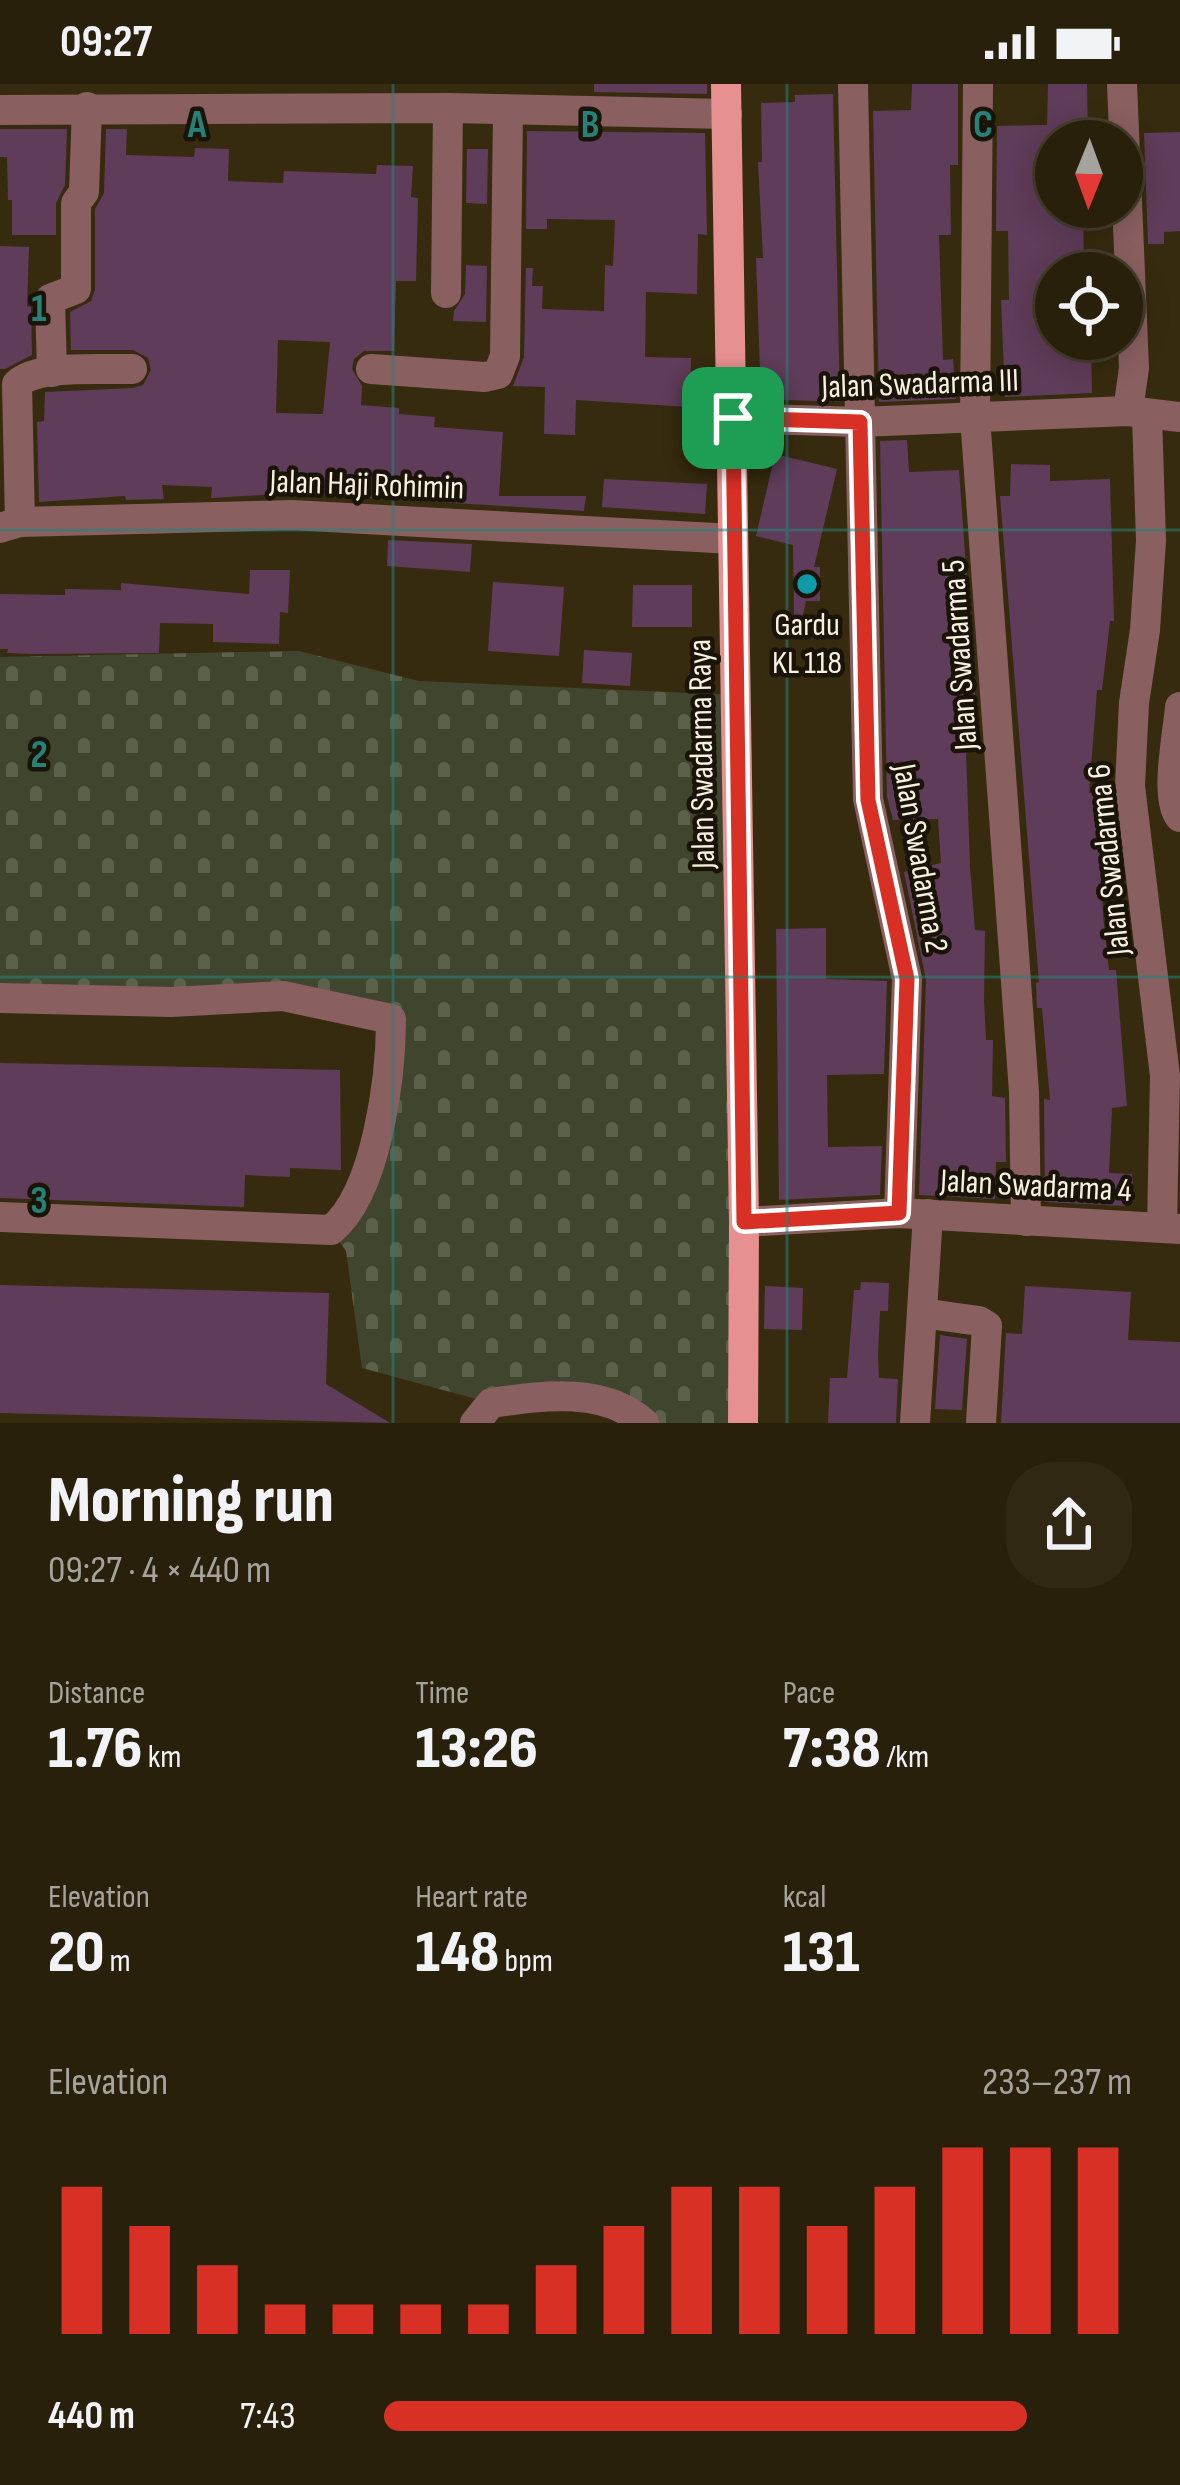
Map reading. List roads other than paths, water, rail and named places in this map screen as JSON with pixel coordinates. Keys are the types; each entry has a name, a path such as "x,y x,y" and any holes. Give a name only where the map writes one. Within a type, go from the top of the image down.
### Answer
{"main road":[{"name":"Jalan Swadarma Raya","path":"726,99 743,1423"}],"street":[{"name":"Jalan Swadarma 2","path":"853,84 868,800 907,979 922,1313 915,1423"},
{"name":"Jalan Swadarma 5","path":"978,84 975,417 1024,1092 1026,1221"},
{"name":"Jalan Swadarma 6","path":"1122,84 1134,368 1154,415 1145,630 1134,703 1130,787 1165,1076 1171,1228"},
{"path":"0,110 234,97 508,110 726,99"},
{"path":"52,372 50,299 76,289 76,203 84,192 88,107"},
{"path":"446,293 448,108"},
{"path":"371,369 498,374 505,356 508,110"},
{"path":"10,525 17,384 26,376 52,372 131,369"},
{"name":"Jalan Swadarma III","path":"733,418 860,422 1154,415"},
{"name":"Jalan Haji Rohimin","path":"10,525 292,514 733,539"},
{"path":"1180,706 1172,790 1173,809 1180,818"},
{"path":"0,998 170,1002 283,997 391,1019 391,1067 362,1180 345,1219 331,1230 0,1217"},
{"name":"Jalan Swadarma 4","path":"744,1222 914,1214 1171,1228"},
{"path":"922,1313 987,1326 981,1423"},
{"path":"476,1423 491,1403 555,1394 628,1408 644,1423"}],"place":[{"name":"Gardu KL 118","path":"807,584"}]}
